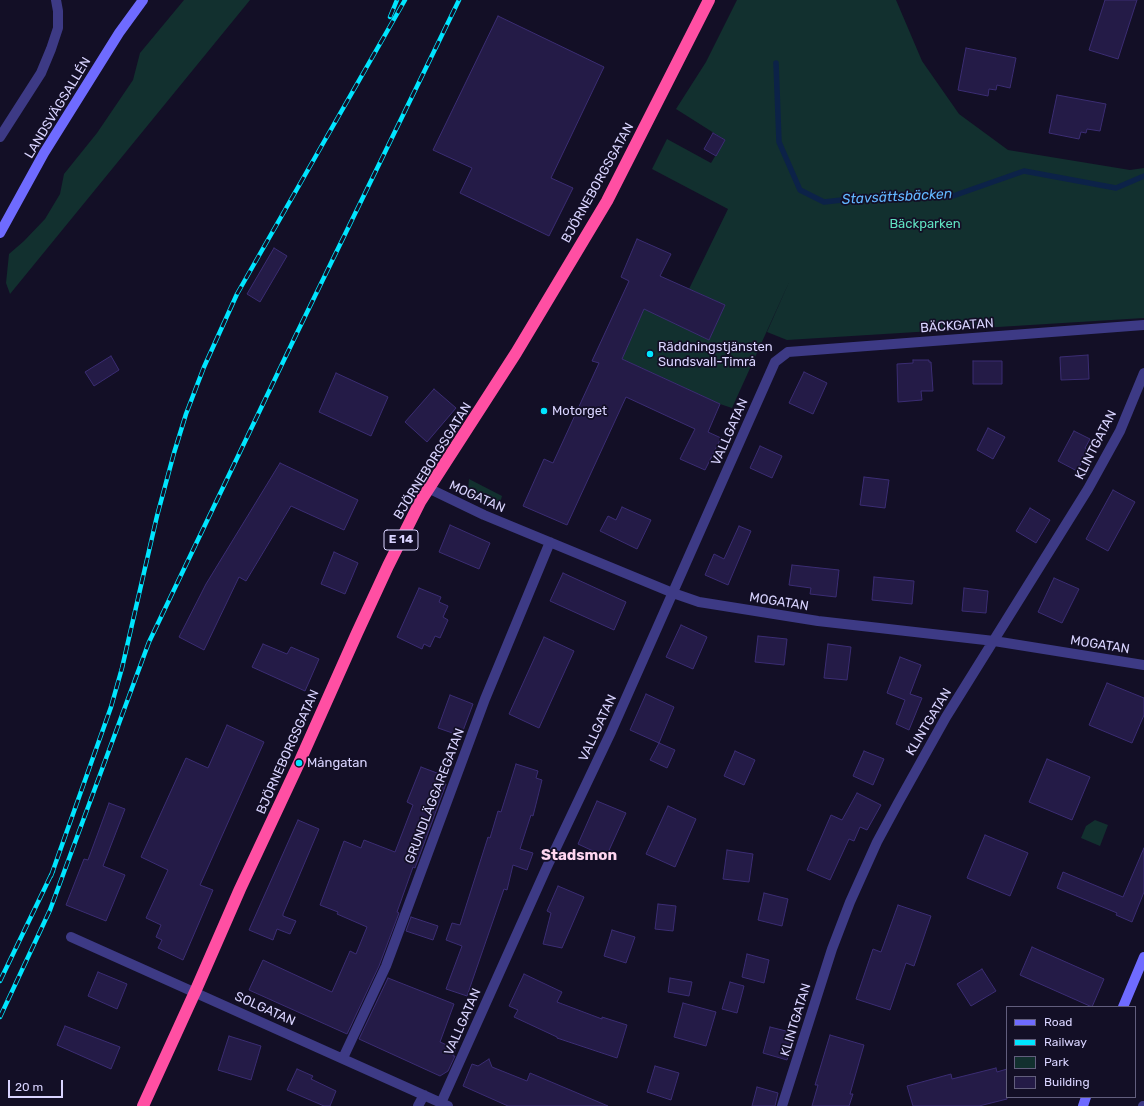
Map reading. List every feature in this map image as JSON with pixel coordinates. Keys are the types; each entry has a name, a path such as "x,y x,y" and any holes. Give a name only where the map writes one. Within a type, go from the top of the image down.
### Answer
{"highway":[{"name":"BJÖRNEBORGSGATAN","path":"143,1106 240,889 388,566 420,502 430,489 516,353 607,201 709,0"}],"main road":[{"name":"LANDSVÄGSALLÉN","path":"0,233 48,147 119,33 143,0"},
{"path":"1123,1006 1144,957"}],"street":[{"path":"0,137 41,73 51,49 58,28 58,11 56,0"},
{"name":"BÄCKGATAN","path":"776,362 788,352 1144,325"},
{"name":"VALLGATAN","path":"444,1105 512,943 608,739 776,362"},
{"name":"KLINTGATAN","path":"782,1106 832,949 850,902 877,842 946,717 1088,489 1120,431 1144,373"},
{"name":"MOGATAN","path":"430,489 484,515 673,593 699,602 818,621 994,641 1144,665"},
{"name":"GRUNDLÄGGAREGATAN","path":"343,1058 386,966 485,699 550,542"},
{"name":"SOLGATAN","path":"71,937 343,1058 444,1105"},
{"path":"418,1106 424,1095"}],"green space":[{"path":"184,0 250,0 10,294 6,283 9,254 45,219 60,194 64,174 97,133 133,80 140,53"},
{"name":"Bäckparken","path":"737,0 896,0 922,61 959,114 1008,150 1130,170 1144,168 1144,318 787,340 767,332 790,280 732,408 720,404 622,359 652,291 651,312 709,340 725,305 689,289 728,209 652,169 667,139 711,163 725,140 676,109 706,62"},
{"path":"469,479 502,496 499,507 471,494 468,490"},
{"path":"1095,820 1108,825 1100,846 1081,838 1086,826"}],"building":[{"path":"1105,0 1137,0 1118,59 1089,50"},
{"path":"498,16 604,67 551,178 573,188 549,236 460,193 472,168 433,150"},
{"path":"966,48 1016,58 1010,88 997,85 996,90 989,89 988,96 958,90"},
{"path":"1057,95 1106,104 1100,131 1087,129 1086,133 1081,132 1079,139 1049,133"},
{"path":"713,133 725,140 716,156 704,149"},
{"path":"637,239 671,254 660,276 725,305 709,340 644,309 622,359 720,404 708,432 721,438 705,470 680,459 695,429 626,397 567,525 523,506 544,459 553,463 599,363 592,361 629,281 621,277"},
{"path":"274,248 287,256 260,302 247,294"},
{"path":"1088,355 1089,379 1061,380 1060,357"},
{"path":"111,356 119,370 94,386 85,372"},
{"path":"913,360 929,360 929,362 931,362 933,391 921,391 922,400 898,402 897,364 913,363"},
{"path":"973,361 1002,361 1002,384 973,384"},
{"path":"804,372 827,383 813,414 789,403"},
{"path":"336,373 388,397 371,436 319,412"},
{"path":"434,389 456,408 427,442 405,422"},
{"path":"988,428 1005,437 993,459 977,450"},
{"path":"1074,431 1090,439 1085,448 1088,450 1077,471 1058,461"},
{"path":"760,446 782,456 772,478 750,468"},
{"path":"280,463 358,500 344,530 291,506 246,581 239,577 204,650 179,637 206,584"},
{"path":"864,477 889,480 885,508 860,505"},
{"path":"1113,490 1135,502 1108,551 1086,539"},
{"path":"622,507 651,520 637,549 600,531 608,516 616,520"},
{"path":"1030,508 1050,520 1036,543 1016,531"},
{"path":"450,525 490,543 479,569 439,552"},
{"path":"739,526 751,531 728,585 705,575 714,554 724,559"},
{"path":"334,552 358,563 345,594 321,584"},
{"path":"792,565 839,570 836,597 810,594 811,588 789,585"},
{"path":"563,573 626,602 614,630 550,601"},
{"path":"874,577 914,581 912,604 872,600"},
{"path":"1054,578 1079,589 1062,623 1038,612"},
{"path":"419,588 441,597 439,602 448,606 443,617 448,620 440,638 435,636 430,647 424,644 422,649 397,637"},
{"path":"964,588 988,591 986,613 962,611"},
{"path":"681,625 707,637 693,669 666,657"},
{"path":"758,636 787,639 784,665 755,662"},
{"path":"544,637 574,651 539,728 509,714"},
{"path":"263,644 287,654 291,647 319,659 305,691 252,667"},
{"path":"828,644 851,647 847,680 824,678"},
{"path":"900,657 921,665 910,694 922,698 909,730 896,724 905,700 887,693"},
{"path":"1107,683 1144,698 1144,715 1132,743 1089,725"},
{"path":"646,694 674,707 659,743 630,730"},
{"path":"450,695 473,704 461,736 438,728"},
{"path":"227,725 264,742 200,885 213,890 183,960 158,948 162,940 156,937 161,925 146,918 168,870 141,857 186,758 208,768"},
{"path":"659,743 675,750 667,768 650,760"},
{"path":"735,751 755,760 744,785 724,776"},
{"path":"864,751 884,759 873,785 853,776"},
{"path":"1047,759 1090,777 1072,820 1029,802"},
{"path":"516,764 538,771 536,778 542,780 533,816 531,815 520,849 533,853 527,870 513,865 507,890 504,889 467,996 446,989 462,946 446,940 452,923 460,925 488,837 490,838 498,811 501,812"},
{"path":"421,767 445,776 442,783 446,784 415,868 413,867 397,912 399,913 379,966 347,1034 249,990 263,960 332,992 350,951 356,954 367,927 337,914 338,912 320,905 344,841 361,848 364,840 395,852 413,805 407,802"},
{"path":"857,793 881,805 867,830 860,827 854,841 849,839 830,880 807,870 831,815 842,820"},
{"path":"597,801 626,813 606,857 578,844"},
{"path":"109,803 125,809 103,866 125,875 106,921 66,905 84,859 88,860"},
{"path":"668,806 696,819 675,867 646,854"},
{"path":"298,820 319,829 283,914 283,916 296,921 290,934 277,929 273,940 249,930"},
{"path":"985,835 1028,853 1010,896 967,878"},
{"path":"1144,848 1144,892 1132,922 1116,915 1117,913 1057,888 1063,872 1123,897"},
{"path":"727,850 753,854 749,882 723,879"},
{"path":"558,886 584,897 562,948 543,944 551,913 547,911"},
{"path":"764,893 788,899 782,926 758,920"},
{"path":"658,904 676,906 673,931 655,929"},
{"path":"898,905 931,916 914,966 906,963 890,1010 856,999 873,949 881,952"},
{"path":"411,917 438,926 433,940 406,931"},
{"path":"612,930 635,937 626,963 604,956"},
{"path":"1032,947 1104,979 1092,1006 1090,1006 1020,975"},
{"path":"747,954 769,960 764,983 742,977"},
{"path":"982,969 996,991 971,1006 957,984"},
{"path":"98,972 127,984 117,1009 88,996"},
{"path":"524,974 562,992 557,1002 602,1019 602,1017 627,1025 617,1058 557,1038 514,1017 518,1010 509,1006"},
{"path":"388,978 454,1004 440,1042 456,1049 453,1056 455,1056 448,1071 440,1076 359,1039"},
{"path":"670,978 692,982 689,996 668,992"},
{"path":"730,982 744,986 737,1013 722,1009"},
{"path":"683,1003 716,1012 706,1046 674,1037"},
{"path":"65,1026 120,1047 111,1069 57,1045"},
{"path":"770,1027 794,1033 787,1060 763,1053"},
{"path":"830,1035 864,1045 850,1094 853,1094 849,1106 812,1106 818,1085 815,1085"},
{"path":"229,1036 261,1046 251,1080 218,1070"},
{"path":"489,1059 492,1067 527,1081 530,1073 608,1106 508,1106 463,1086 472,1064 478,1066"},
{"path":"655,1066 679,1073 671,1100 647,1092"},
{"path":"996,1068 997,1072 1006,1069 1007,1099 979,1106 913,1106 907,1086 951,1074 952,1079"},
{"path":"297,1069 313,1076 311,1079 336,1091 330,1106 324,1106 287,1090"},
{"path":"757,1087 778,1093 775,1106 752,1106"}],"waterway":[{"name":"Stavsättsbäcken","path":"776,63 779,142 800,190 824,202 851,199 950,197 1024,171 1116,188 1144,176"}],"railway":[{"path":"390,17 397,0"},
{"path":"51,876 111,707 122,668 157,516 174,453 186,414 204,367 237,294 405,0"},
{"path":"0,1017 50,910 149,642 459,0"},
{"path":"0,981 53,871"}],"place":[{"name":"Räddningstjänsten Sundsvall-Timrå","path":"650,354"},
{"name":"Motorget","path":"544,411"},
{"name":"Mångatan","path":"299,763"}],"district":[{"name":"Stadsmon","path":"579,856"}]}
